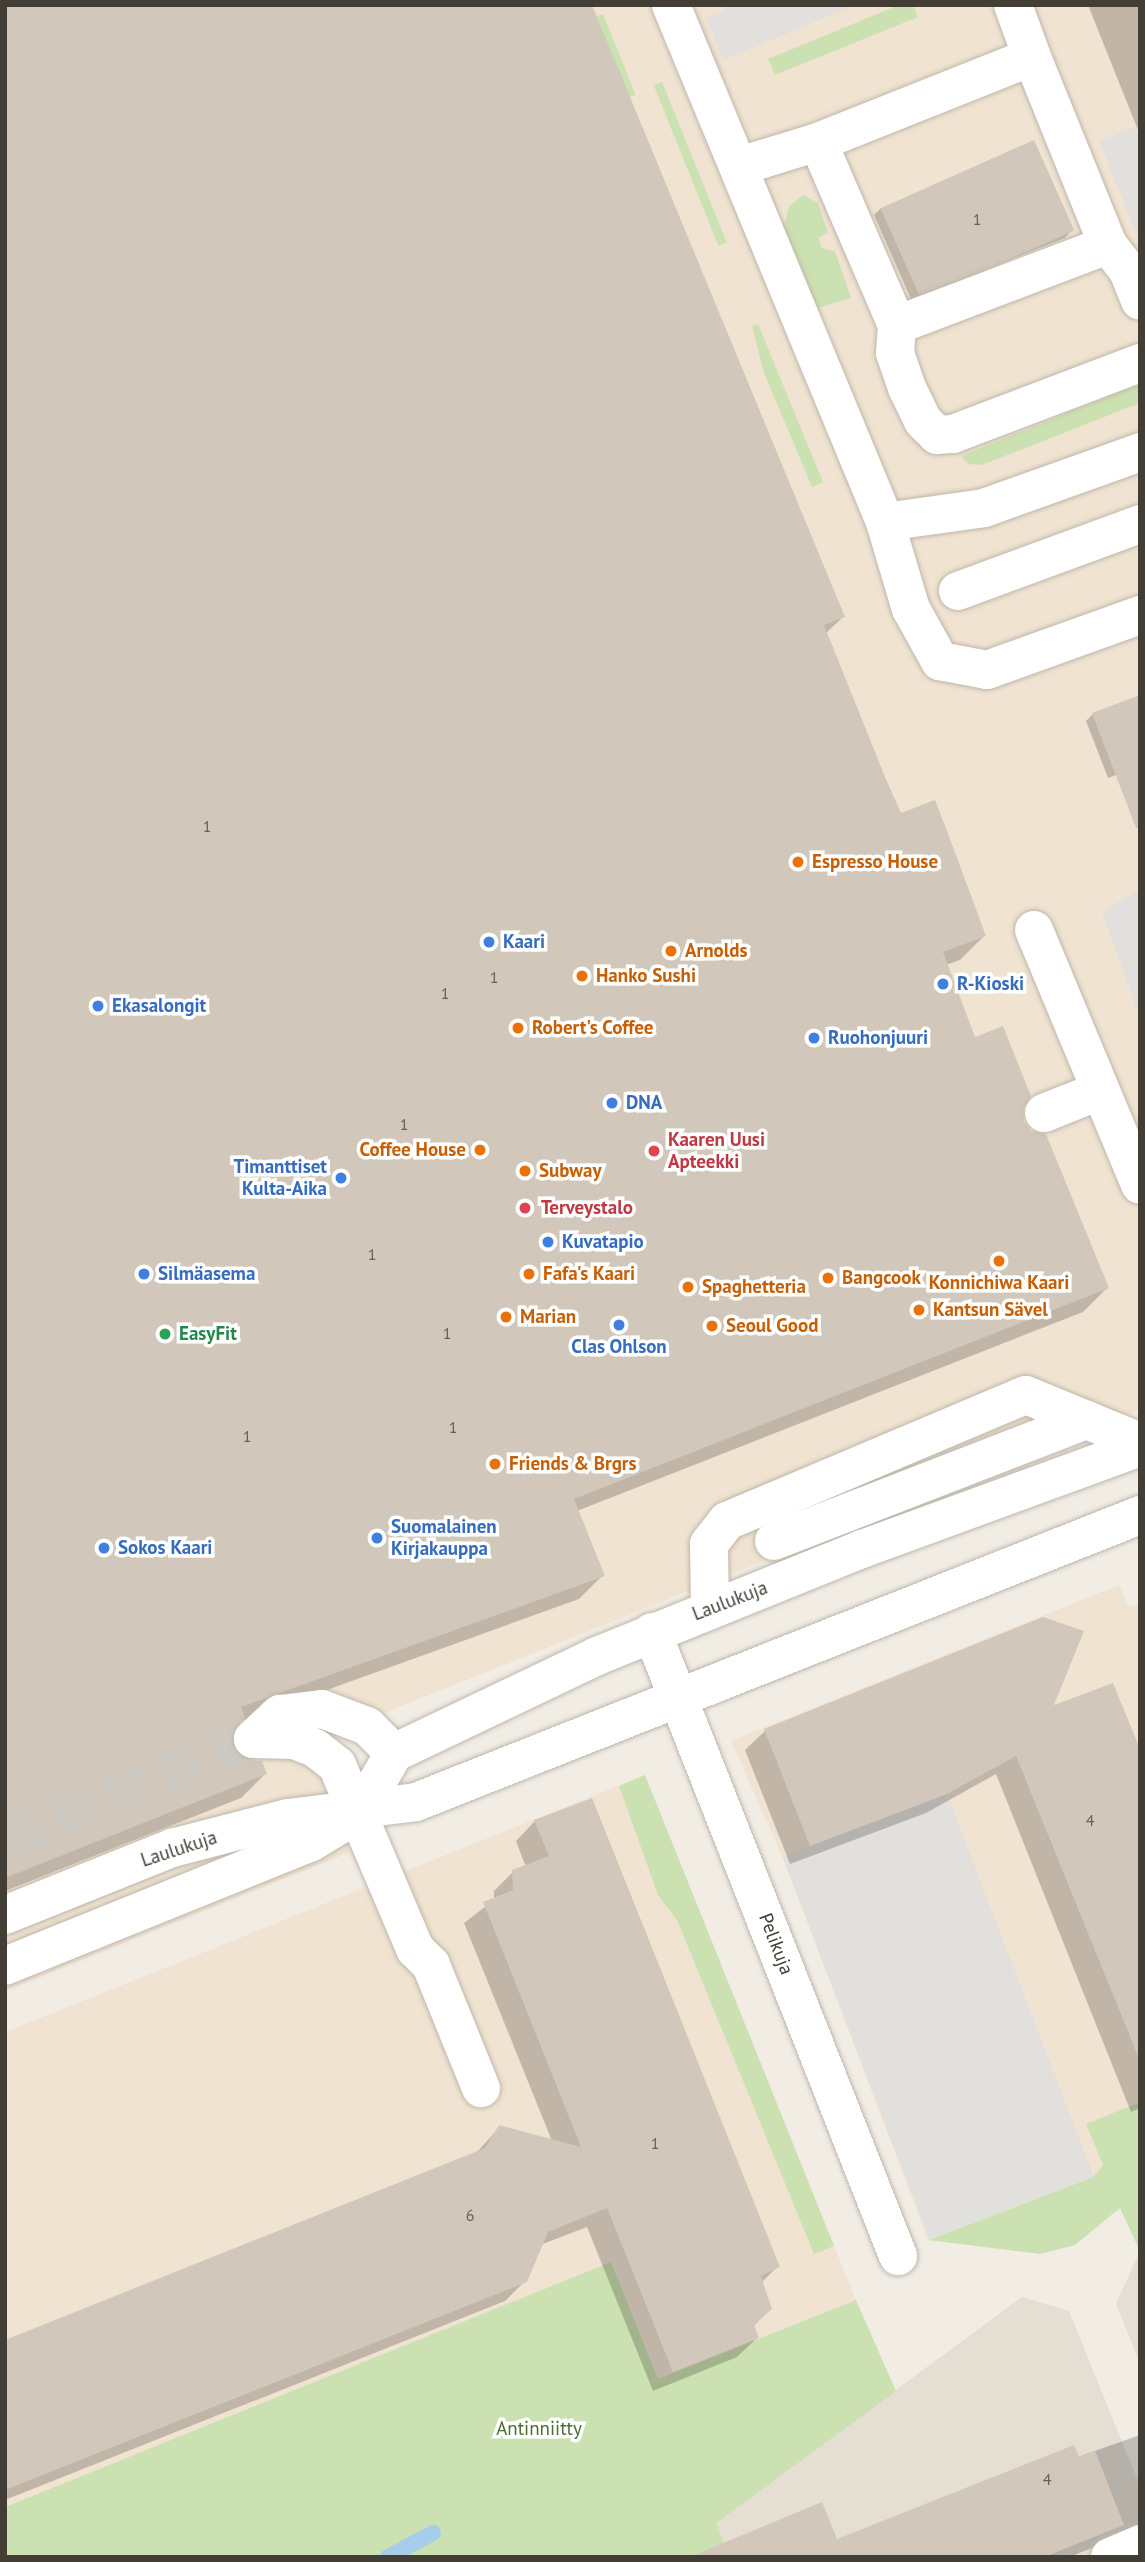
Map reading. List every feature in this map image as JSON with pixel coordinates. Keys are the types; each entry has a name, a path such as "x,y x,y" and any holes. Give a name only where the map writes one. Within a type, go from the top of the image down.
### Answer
{"street":[{"path":"671,5 740,166 885,522 911,609 940,661 986,670 1140,615"},
{"path":"1013,5 1108,245 1128,271 1140,301"},
{"path":"740,166 818,142 1032,57"},
{"path":"818,142 897,325 895,353 908,390 937,435 953,434 1140,363"},
{"path":"897,325 1108,245"},
{"path":"885,522 984,508 1140,452"},
{"path":"958,591 1138,524"},
{"path":"1034,930 1098,1091 1140,1185"},
{"path":"1045,1113 1098,1091"},
{"path":"710,1609 709,1544 727,1521 1026,1395 1140,1445"},
{"path":"774,1541 1086,1420"},
{"name":"Laulukuja","path":"394,1753 652,1632 1140,1445"},
{"name":"Laulukuja","path":"5,1915 172,1847 288,1818 360,1812 416,1802 1140,1515"},
{"name":"Pelikuja","path":"652,1632 898,2256"},
{"path":"5,1966 310,1843 360,1812 394,1753 367,1726 322,1709 281,1714 253,1739 294,1740 315,1748 337,1765 360,1812 415,1949 430,1965 481,2088"},
{"path":"1110,2557 1140,2544"}],"shaded area":[{"name":"Kaari","path":"5,5 1140,5 1140,1410 307,1744 350,1852 5,1991"},
{"path":"722,5 856,5 723,60 706,18 724,10"},
{"path":"1135,127 1140,139 1139,240 1099,141"},
{"path":"1140,889 1140,1018 1102,912"},
{"path":"1119,1585 1129,1607 1140,1603 1140,2102 1087,2124 1103,2165 1093,2177 928,2240 782,1856 731,1741"},
{"path":"645,1775 856,2300 658,2379 611,2262 5,2507 5,2032"},
{"path":"947,1794 1094,2177 930,2240 783,1857"},
{"path":"1140,2251 1140,2363 1116,2304"},
{"path":"1022,2297 1069,2311 1140,2486 1140,2557 729,2557 715,2523"}],"green space":[{"path":"899,5 913,5 918,17 775,75 768,59"},
{"path":"603,14 636,95 629,97 597,17"},
{"path":"662,82 727,242 718,246 654,85"},
{"path":"803,195 818,203 828,233 818,238 822,248 835,251 851,298 818,308 784,227 789,206"},
{"path":"758,324 823,482 812,487 764,373 752,326"},
{"path":"1140,384 1140,403 982,465 968,464 961,456"},
{"path":"645,1775 834,2246 814,2254 677,1920 658,1895 619,1786"},
{"path":"1140,2102 1140,2251 1120,2208 1075,2245 1040,2254 928,2240 1093,2177 1103,2165 1086,2124"},
{"name":"Antinniitty","path":"611,2262 658,2379 856,2300 896,2391 716,2523 729,2557 5,2557 5,2507"}],"building":[{"name":"Kaari","path":"5,5 592,5 845,617 824,625 885,777 901,813 935,800 986,936 943,952 975,1037 1003,1026 1031,1096 1023,1109 1024,1122 1031,1131 1046,1134 1109,1288 574,1499 605,1576 241,1707 245,1717 232,1732 234,1749 246,1760 262,1761 267,1774 5,1878"},
{"path":"1034,140 1074,230 921,299 881,208"},
{"path":"1140,695 1140,827 1136,828 1092,713"},
{"path":"1043,1617 1084,1631 1054,1705 1113,1683 1140,1749 1140,2061 1016,1756 947,1794 810,1846 764,1729"},
{"path":"592,1798 780,2267 761,2276 772,2309 754,2325 759,2338 673,2372 607,2208 548,2232 527,2282 5,2490 5,2340 485,2148 499,2125 581,2147 483,1902 513,1890 512,1870 549,1856 534,1820"},
{"path":"1074,2445 1079,2457 1095,2451 1124,2525 1044,2557 690,2557 822,2502 837,2539"}],"waterway":[{"path":"388,2557 433,2533"}],"tunnel":[{"path":"5,1840 253,1739"}],"place":[{"name":"Espresso House","path":"798,862"},
{"name":"Kaari","path":"489,942"},
{"name":"Arnolds","path":"671,951"},
{"name":"Hanko Sushi","path":"582,976"},
{"name":"R-Kioski","path":"943,984"},
{"name":"Ekasalongit","path":"98,1006"},
{"name":"Robert's Coffee","path":"518,1028"},
{"name":"Ruohonjuuri","path":"814,1038"},
{"name":"DNA","path":"612,1103"},
{"name":"Coffee House","path":"480,1150"},
{"name":"Kaaren Uusi Apteekki","path":"654,1151"},
{"name":"Subway","path":"525,1171"},
{"name":"Timanttiset Kulta-Aika","path":"341,1178"},
{"name":"Terveystalo","path":"525,1208"},
{"name":"Kuvatapio","path":"548,1242"},
{"name":"Konnichiwa Kaari","path":"999,1261"},
{"name":"Silmäasema","path":"144,1274"},
{"name":"Fafa's Kaari","path":"529,1274"},
{"name":"Bangcook","path":"828,1278"},
{"name":"Spaghetteria","path":"688,1287"},
{"name":"Kantsun Sävel","path":"919,1310"},
{"name":"Marian","path":"506,1317"},
{"name":"Clas Ohlson","path":"619,1325"},
{"name":"Seoul Good","path":"712,1326"},
{"name":"EasyFit","path":"165,1334"},
{"name":"Friends & Brgrs","path":"495,1464"},
{"name":"Suomalainen Kirjakauppa","path":"377,1538"},
{"name":"Sokos Kaari","path":"104,1548"}]}
